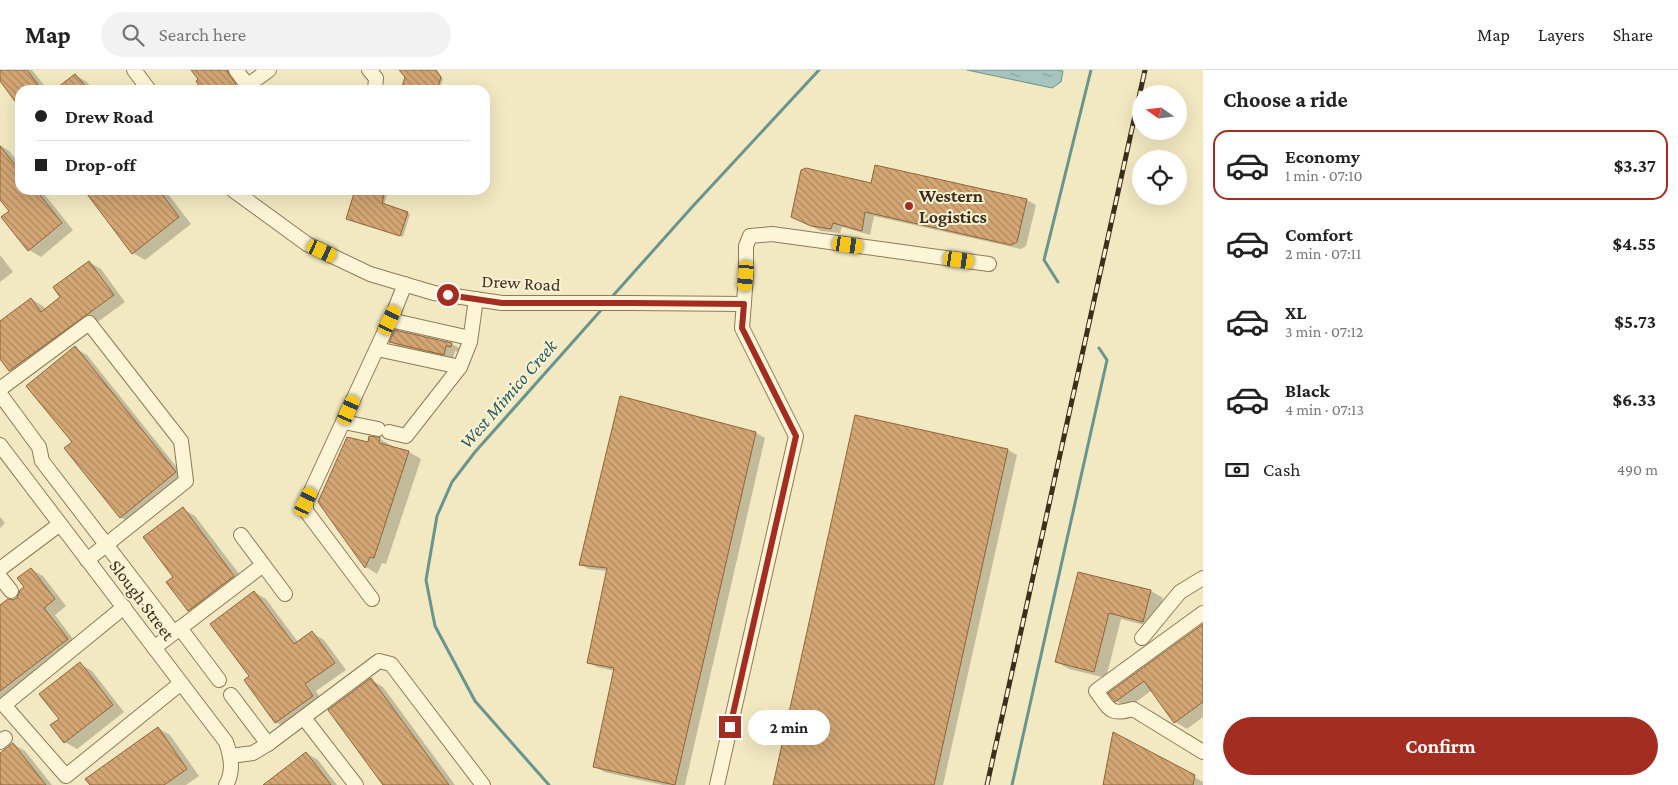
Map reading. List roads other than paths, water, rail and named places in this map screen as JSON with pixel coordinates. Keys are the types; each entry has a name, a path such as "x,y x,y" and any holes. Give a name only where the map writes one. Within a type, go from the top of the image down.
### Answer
{"street":[{"path":"134,70 145,85"},
{"path":"236,70 247,85"},
{"path":"252,85 269,70"},
{"path":"370,70 376,78 375,85"},
{"name":"Drew Road","path":"241,195 307,244 370,274 434,293 502,303 744,304"},
{"path":"717,785 796,436 742,328 746,246 750,236 772,234 989,264"},
{"path":"372,599 306,512 306,502 344,422 405,284"},
{"path":"344,422 406,436 460,368 470,338 476,299"},
{"path":"390,320 470,338"},
{"path":"0,389 89,323 181,441 186,481 87,560"},
{"path":"377,349 460,368"},
{"path":"0,394 39,447 42,462 106,545 219,680"},
{"name":"Slough Street","path":"0,445 226,742 232,769 228,784"},
{"path":"24,476 42,462"},
{"path":"0,569 60,524"},
{"path":"241,535 285,594"},
{"path":"154,648 263,565"},
{"path":"0,577 11,591"},
{"path":"1142,638 1180,592 1203,578"},
{"path":"124,608 4,704 70,780 181,683"},
{"path":"1203,612 1096,691 1112,711 1120,713 1133,709 1203,752"},
{"path":"230,756 253,754 379,661 391,664 483,785"},
{"path":"231,695 268,744"},
{"path":"304,718 356,785"}],"water":[{"path":"967,70 1063,71 1061,82 1052,88"}],"waterway":[{"name":"West Mimico Creek","path":"610,299 819,70"},
{"path":"1058,282 1044,260 1091,70"},
{"name":"West Mimico Creek","path":"549,785 475,701 435,626 426,580 437,516 452,482 475,452 603,308"},
{"path":"1012,785 1107,360 1099,348"}],"railway":[{"path":"987,785 1145,70"}],"place":[{"name":"Western Logistics","path":"909,206"}]}
